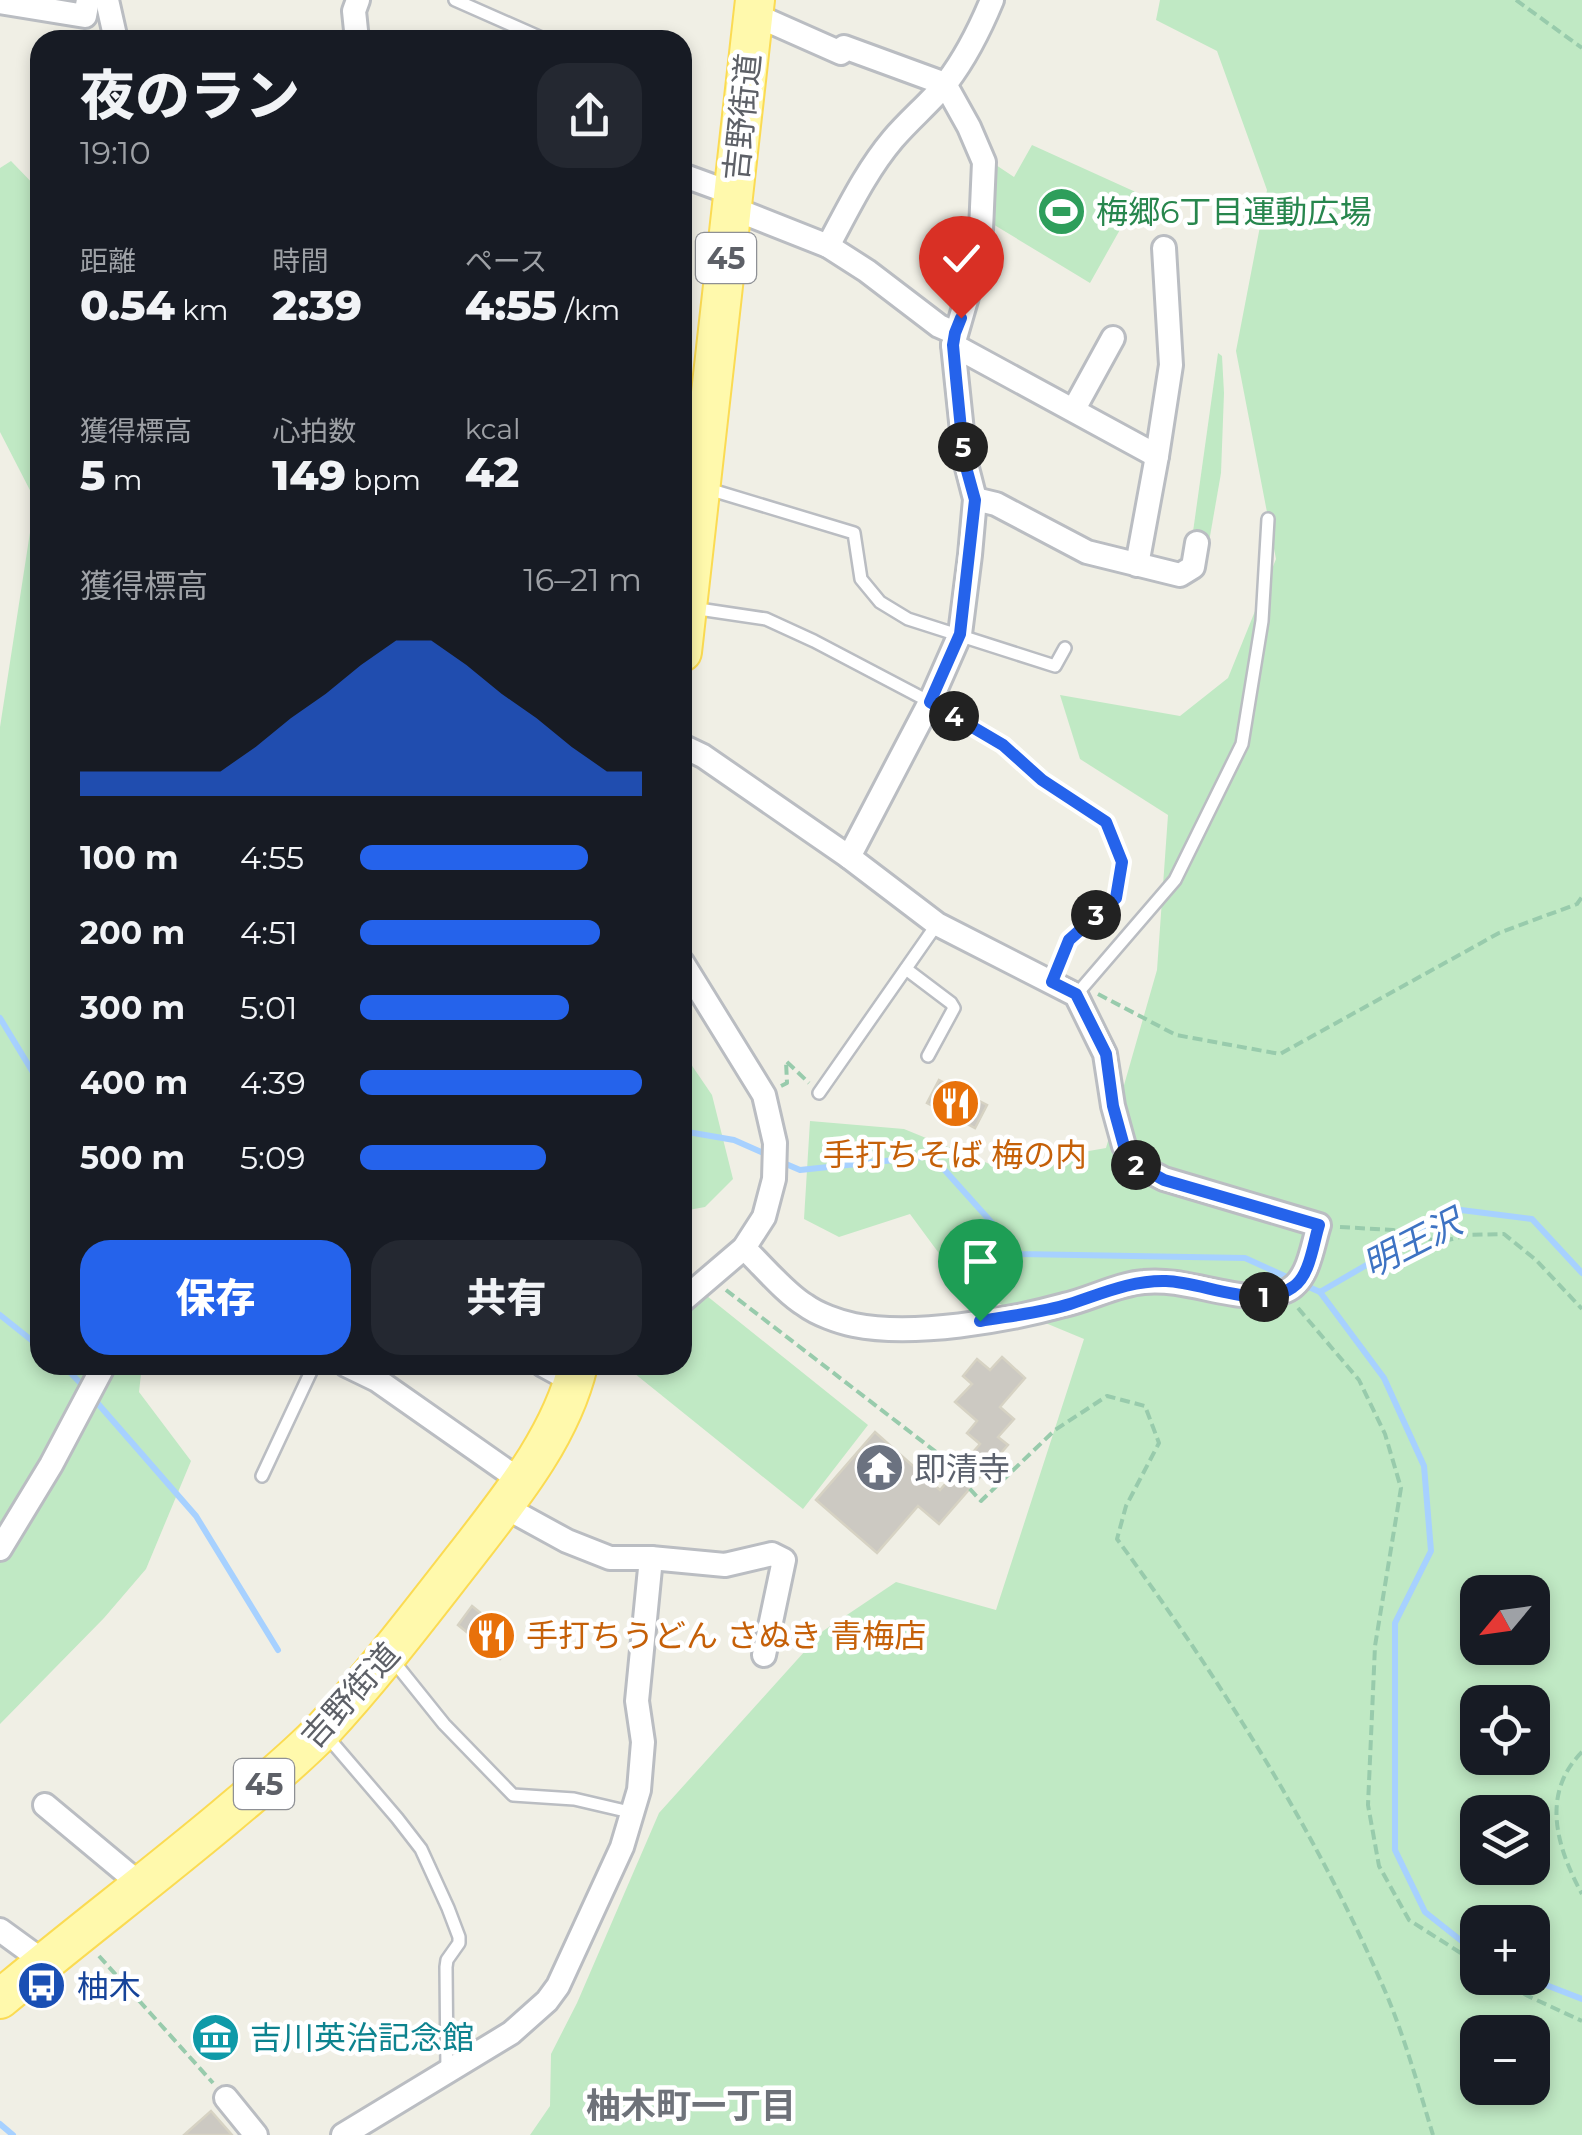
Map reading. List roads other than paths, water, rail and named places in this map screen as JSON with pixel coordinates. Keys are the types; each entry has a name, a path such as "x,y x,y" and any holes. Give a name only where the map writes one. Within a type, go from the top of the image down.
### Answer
{"main road":[{"name":"吉野街道","path":"693,499 733,201 754,7"},
{"name":"吉野街道","path":"0,1999 278,1772 322,1731 512,1494 547,1440 564,1375"}],"street":[{"path":"356,30 354,11 358,0"},
{"path":"828,246 870,169 945,84 980,30 992,0"},
{"path":"0,2 86,8 111,19"},
{"path":"754,7 840,53 844,47 945,84 984,162 975,270 954,339 964,460 975,500 960,634 930,702 849,857"},
{"path":"692,180 828,246 867,271 954,339 1157,456"},
{"path":"1137,565 1171,365 1164,248"},
{"path":"1074,409 1112,338"},
{"path":"975,500 996,504 1087,552 1180,575 1192,567 1196,543"},
{"path":"692,751 849,857 937,924 1076,994 1106,1054 1113,1106 1124,1146 1135,1164 1164,1180 1319,1225 1304,1274 1284,1292 1263,1297 1168,1281 1141,1282 1066,1305 948,1327 883,1329 850,1324 805,1306 744,1248"},
{"path":"692,978 764,1095 775,1143 774,1179 764,1217 744,1248 692,1293"},
{"path":"0,1549 99,1375"},
{"path":"367,1375 566,1541 610,1558 725,1565 772,1554 784,1560 764,1655"},
{"path":"343,2135 512,2033 558,1986 622,1847 639,1790 643,1742 637,1701 651,1558"},
{"path":"45,1804 142,1884"},
{"path":"0,1930 44,1962"},
{"path":"226,2098 256,2135"}],"lane":[{"path":"454,0 523,30"},
{"path":"693,499 854,533 861,579 880,602 908,619 1054,666 1064,648"},
{"path":"1076,994 1175,880 1242,744 1262,621 1268,519"},
{"path":"692,608 766,620 930,702 1003,745 1042,780 1106,822 1122,862 1116,898 1069,940 1052,982"},
{"path":"819,1094 937,924"},
{"path":"906,969 954,1008 928,1056"},
{"path":"262,1476 309,1375"},
{"path":"387,1653 444,1724 513,1795 574,1799 634,1813"},
{"path":"322,1731 420,1850 459,1936 446,1967 447,2073"}],"waterway":[{"name":"明王沢","path":"0,1018 30,1068"},
{"name":"明王沢","path":"692,1133 734,1140 768,1155"},
{"name":"明王沢","path":"779,1161 800,1170 932,1156 1020,1254 1245,1258 1320,1292 1461,1210 1532,1219 1582,1273"},
{"path":"1320,1292 1384,1378 1424,1466 1431,1551 1395,1623 1395,1850 1425,1912 1460,1940"},
{"path":"0,1315 30,1339"},
{"path":"73,1375 85,1388"},
{"path":"93,1398 196,1516 278,1650"},
{"path":"1550,1987 1582,1999"},
{"path":"0,2124 13,2135"}],"place":[{"name":"梅郷6丁目運動広場","path":"1061,211"},
{"name":"手打ちそば 梅の内","path":"955,1104"},
{"name":"即清寺","path":"879,1468"},
{"name":"手打ちうどん さぬき 青梅店","path":"491,1635"},
{"name":"柚木","path":"42,1986"},
{"name":"吉川英治記念館","path":"215,2037"}],"district":[{"name":"柚木町一丁目","path":"691,2105"}]}
